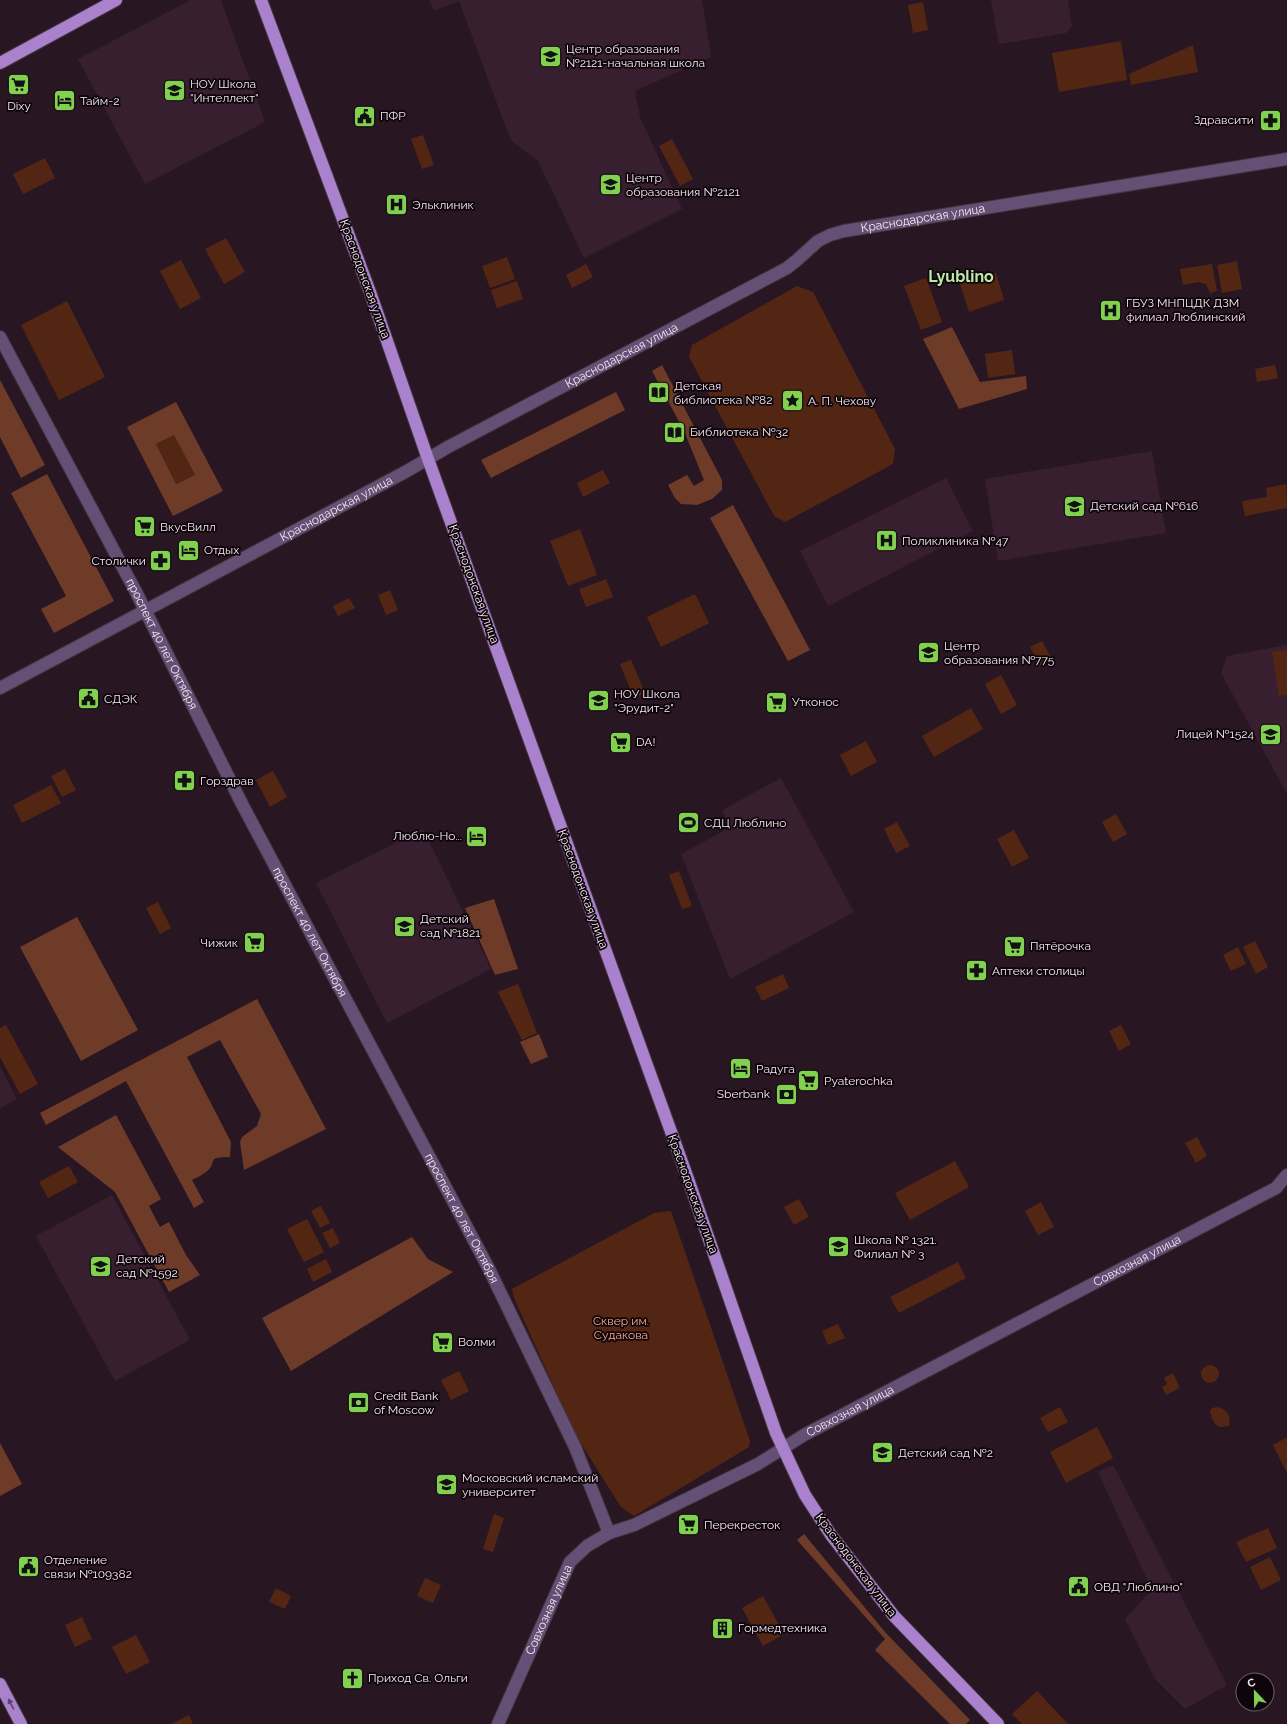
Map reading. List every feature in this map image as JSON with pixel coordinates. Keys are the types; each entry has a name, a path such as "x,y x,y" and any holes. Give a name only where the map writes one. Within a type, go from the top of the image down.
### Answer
{"main road":[{"path":"0,63 116,0"},
{"name":"Краснодонская улица","path":"261,0 368,287 428,459 687,1176 776,1433 805,1495 836,1541 894,1616 998,1724"},
{"path":"0,1684 21,1724"}],"street":[{"name":"Краснодарская улица","path":"0,688 787,268 818,241 830,235 1287,160"},
{"name":"проспект 40 лет Октября","path":"0,337 144,610 242,804 488,1267 575,1447 609,1533"},
{"name":"Совхозная улица","path":"498,1724 570,1562 587,1546 609,1533 634,1525 758,1464 804,1434 1276,1188 1287,1175"}],"shaded area":[{"name":"НОУ Школа \"Интеллект\"","path":"191,0 221,0 265,122 145,184 78,59"},
{"path":"429,0 702,0 711,57 635,91 640,117 682,209 584,258 538,161 512,141 508,133 459,1 434,11"},
{"path":"991,0 1068,0 1072,26 1066,33 999,44"},
{"path":"952,327 980,382 1026,376 1027,389 959,409 923,339"},
{"path":"662,365 722,480 722,490 712,499 697,505 681,504 675,498 668,485 687,475 694,486 704,480 684,431 652,371"},
{"path":"0,380 45,465 21,478 0,437"},
{"path":"616,392 625,410 491,478 481,460"},
{"path":"176,402 223,491 173,516 127,427","holes":["174,435 195,475 176,484 156,444"]},
{"name":"Детский сад №616","path":"1152,451 1166,533 998,561 985,479"},
{"path":"47,474 114,601 54,633 41,609 66,596 11,493"},
{"name":"Поликлиника №47","path":"946,478 973,531 828,606 800,551"},
{"path":"733,505 810,650 788,661 710,518"},
{"name":"Лицей №1524","path":"1287,645 1287,794 1221,673 1227,656"},
{"path":"781,778 854,912 730,979 681,854 731,827 722,810"},
{"name":"Детский сад №1821","path":"423,829 491,969 387,1023 316,883"},
{"path":"494,899 518,969 495,975 465,908"},
{"path":"77,917 138,1030 81,1061 20,947"},
{"path":"257,999 326,1129 244,1170 240,1142 242,1137 257,1126 261,1114 220,1040 187,1057 231,1142 230,1157 214,1159 212,1165 206,1172 192,1180 204,1202 194,1208 126,1081 46,1125 40,1113"},
{"path":"539,1034 548,1057 531,1064 520,1042"},
{"path":"0,1067 17,1099 0,1108"},
{"path":"116,1115 161,1199 149,1206 160,1227 169,1222 186,1255 200,1275 169,1292 115,1192 58,1147"},
{"name":"Детский сад №1592","path":"112,1195 190,1340 115,1381 36,1236"},
{"path":"412,1237 428,1259 453,1272 291,1371 262,1318"},
{"path":"0,1443 22,1484 0,1496"},
{"path":"1113,1465 1227,1685 1185,1709 1155,1679 1125,1619 1152,1590 1098,1472"},
{"path":"804,1534 885,1632 970,1720 966,1724 950,1724 875,1650 885,1639 797,1540"}],"green space":[{"path":"923,2 928,30 913,33 908,5"},
{"path":"1121,41 1127,80 1059,92 1052,53"},
{"path":"1193,45 1198,72 1131,85 1129,74"},
{"path":"423,135 434,165 422,169 411,139"},
{"path":"672,139 693,179 680,186 659,146"},
{"path":"45,158 55,178 23,194 13,174"},
{"path":"226,238 245,272 224,284 205,249"},
{"path":"507,257 515,279 490,288 482,266"},
{"path":"181,260 201,298 180,309 160,271"},
{"path":"1237,261 1242,289 1222,293 1217,265"},
{"path":"586,264 593,277 572,288 566,275"},
{"path":"1212,264 1217,291 1210,293 1206,284 1198,282 1183,285 1180,269"},
{"path":"996,273 1004,300 969,312 960,284"},
{"path":"926,278 942,322 921,330 904,286"},
{"path":"517,281 523,299 497,308 491,290"},
{"path":"797,286 813,292 895,449 893,464 785,522 774,516 689,357 692,345"},
{"path":"67,301 105,377 59,400 21,325"},
{"path":"1012,350 1015,374 988,378 985,354"},
{"path":"1275,365 1278,378 1257,382 1255,369"},
{"path":"174,435 195,475 176,484 156,444"},
{"path":"603,470 610,483 583,497 577,483"},
{"path":"1286,484 1287,508 1245,516 1242,501 1267,497 1266,488"},
{"path":"580,529 597,575 568,586 550,541"},
{"path":"606,579 613,597 586,607 579,589"},
{"path":"390,590 398,610 386,615 378,595"},
{"path":"695,594 709,623 661,647 647,617"},
{"path":"349,598 355,608 338,616 333,606"},
{"path":"1042,641 1052,659 1040,666 1030,647"},
{"path":"1287,650 1287,695 1279,696 1272,652"},
{"path":"631,660 645,693 634,698 620,664"},
{"path":"1001,675 1017,705 1001,714 985,684"},
{"path":"971,708 983,729 934,757 922,736"},
{"path":"866,741 877,762 851,776 840,755"},
{"path":"65,769 76,790 62,797 51,776"},
{"path":"273,771 287,797 270,807 256,780"},
{"path":"51,785 61,803 22,823 13,805"},
{"path":"1116,814 1127,834 1113,842 1102,822"},
{"path":"897,822 910,846 896,853 884,829"},
{"path":"1014,830 1029,858 1012,867 997,839"},
{"path":"679,871 692,906 682,909 669,875"},
{"path":"158,902 171,928 160,934 146,908"},
{"path":"1255,941 1268,967 1256,974 1243,947"},
{"path":"1238,947 1246,964 1231,971 1223,955"},
{"path":"783,974 789,988 762,1001 755,987"},
{"path":"518,984 537,1033 522,1040 498,992"},
{"path":"6,1025 38,1084 20,1094 0,1057 0,1028"},
{"path":"1121,1025 1131,1044 1119,1051 1109,1031"},
{"path":"1197,1137 1207,1156 1196,1163 1185,1143"},
{"path":"955,1161 969,1187 910,1220 895,1193"},
{"path":"69,1166 78,1182 48,1198 39,1182"},
{"path":"799,1199 809,1217 794,1225 784,1207"},
{"path":"1041,1202 1054,1227 1038,1235 1025,1211"},
{"path":"321,1206 330,1223 320,1228 311,1211"},
{"name":"Сквер им. Судакова","path":"671,1211 750,1441 749,1447 634,1516 621,1507 575,1434 514,1298 512,1289 654,1213"},
{"path":"307,1219 324,1252 304,1262 287,1229"},
{"path":"333,1228 340,1243 330,1248 322,1233"},
{"path":"326,1259 332,1272 313,1282 307,1269"},
{"path":"958,1262 966,1278 899,1313 890,1297"},
{"path":"838,1324 845,1338 828,1345 822,1331"},
{"path":"1210,1365 1216,1368 1219,1374 1216,1380 1210,1383 1204,1380 1201,1374 1204,1368"},
{"path":"459,1371 469,1391 451,1400 441,1380"},
{"path":"1173,1373 1180,1388 1166,1395 1162,1387 1167,1384 1164,1378"},
{"path":"1060,1407 1068,1422 1048,1432 1040,1418"},
{"path":"1217,1407 1223,1409 1228,1414 1229,1426 1220,1427 1216,1425 1212,1419 1210,1411 1212,1408"},
{"path":"1097,1427 1113,1458 1066,1483 1050,1452"},
{"path":"1286,1438 1287,1439 1287,1473 1273,1445"},
{"path":"494,1514 504,1518 493,1552 483,1549"},
{"path":"1268,1528 1277,1548 1246,1562 1236,1542"},
{"path":"1270,1557 1281,1580 1261,1590 1250,1567"},
{"path":"425,1578 441,1585 433,1603 417,1596"},
{"path":"276,1588 291,1596 285,1609 269,1602"},
{"path":"763,1596 784,1634 763,1646 742,1608"},
{"path":"82,1617 92,1639 75,1647 65,1625"},
{"path":"136,1635 150,1662 126,1674 112,1647"},
{"path":"1037,1691 1068,1724 1022,1724 1012,1714"},
{"path":"189,1715 193,1724 171,1724"}],"place":[{"name":"Центр образования №2121-начальная школа","path":"550,56"},
{"name":"Dixy","path":"19,85"},
{"name":"НОУ Школа \"Интеллект\"","path":"174,91"},
{"name":"Тайм-2","path":"65,101"},
{"name":"ПФР","path":"365,116"},
{"name":"Здравсити","path":"1270,120"},
{"name":"Центр образования №2121","path":"610,185"},
{"name":"Эльклиник","path":"396,205"},
{"name":"ГБУЗ МНПЦДК ДЗМ филиал Люблинский","path":"1110,310"},
{"name":"Детская библиотека №82","path":"658,393"},
{"name":"А. П. Чехову","path":"792,401"},
{"name":"Библиотека №32","path":"675,432"},
{"name":"Детский сад №616","path":"1075,506"},
{"name":"ВкусВилл","path":"145,527"},
{"name":"Поликлиника №47","path":"887,541"},
{"name":"Отдых","path":"188,550"},
{"name":"Столички","path":"161,561"},
{"name":"Центр образования №775","path":"929,653"},
{"name":"СДЭК","path":"89,699"},
{"name":"НОУ Школа \"Эрудит-2\"","path":"599,701"},
{"name":"Утконос","path":"777,702"},
{"name":"Лицей №1524","path":"1270,734"},
{"name":"DA!","path":"621,742"},
{"name":"Горздрав","path":"185,781"},
{"name":"СДЦ Люблино","path":"689,823"},
{"name":"Люблю-Но...","path":"477,836"},
{"name":"Детский сад №1821","path":"404,926"},
{"name":"Чижик","path":"254,943"},
{"name":"Пятёрочка","path":"1015,946"},
{"name":"Аптеки столицы","path":"976,971"},
{"name":"Радуга","path":"741,1069"},
{"name":"Pyaterochka","path":"808,1081"},
{"name":"Sberbank","path":"786,1094"},
{"name":"Школа № 1321. Филиал № 3","path":"839,1247"},
{"name":"Детский сад №1592","path":"101,1266"},
{"name":"Волми","path":"442,1342"},
{"name":"Credit Bank of Moscow","path":"359,1403"},
{"name":"Детский сад №2","path":"883,1453"},
{"name":"Московский исламский университет","path":"446,1485"},
{"name":"Перекресток","path":"689,1525"},
{"name":"Отделение связи №109382","path":"28,1567"},
{"name":"ОВД \"Люблино\"","path":"1079,1587"},
{"name":"Гормедтехника","path":"723,1628"},
{"name":"Приход Св. Ольги","path":"352,1678"}],"district":[{"name":"Lyublino","path":"961,276"}]}
